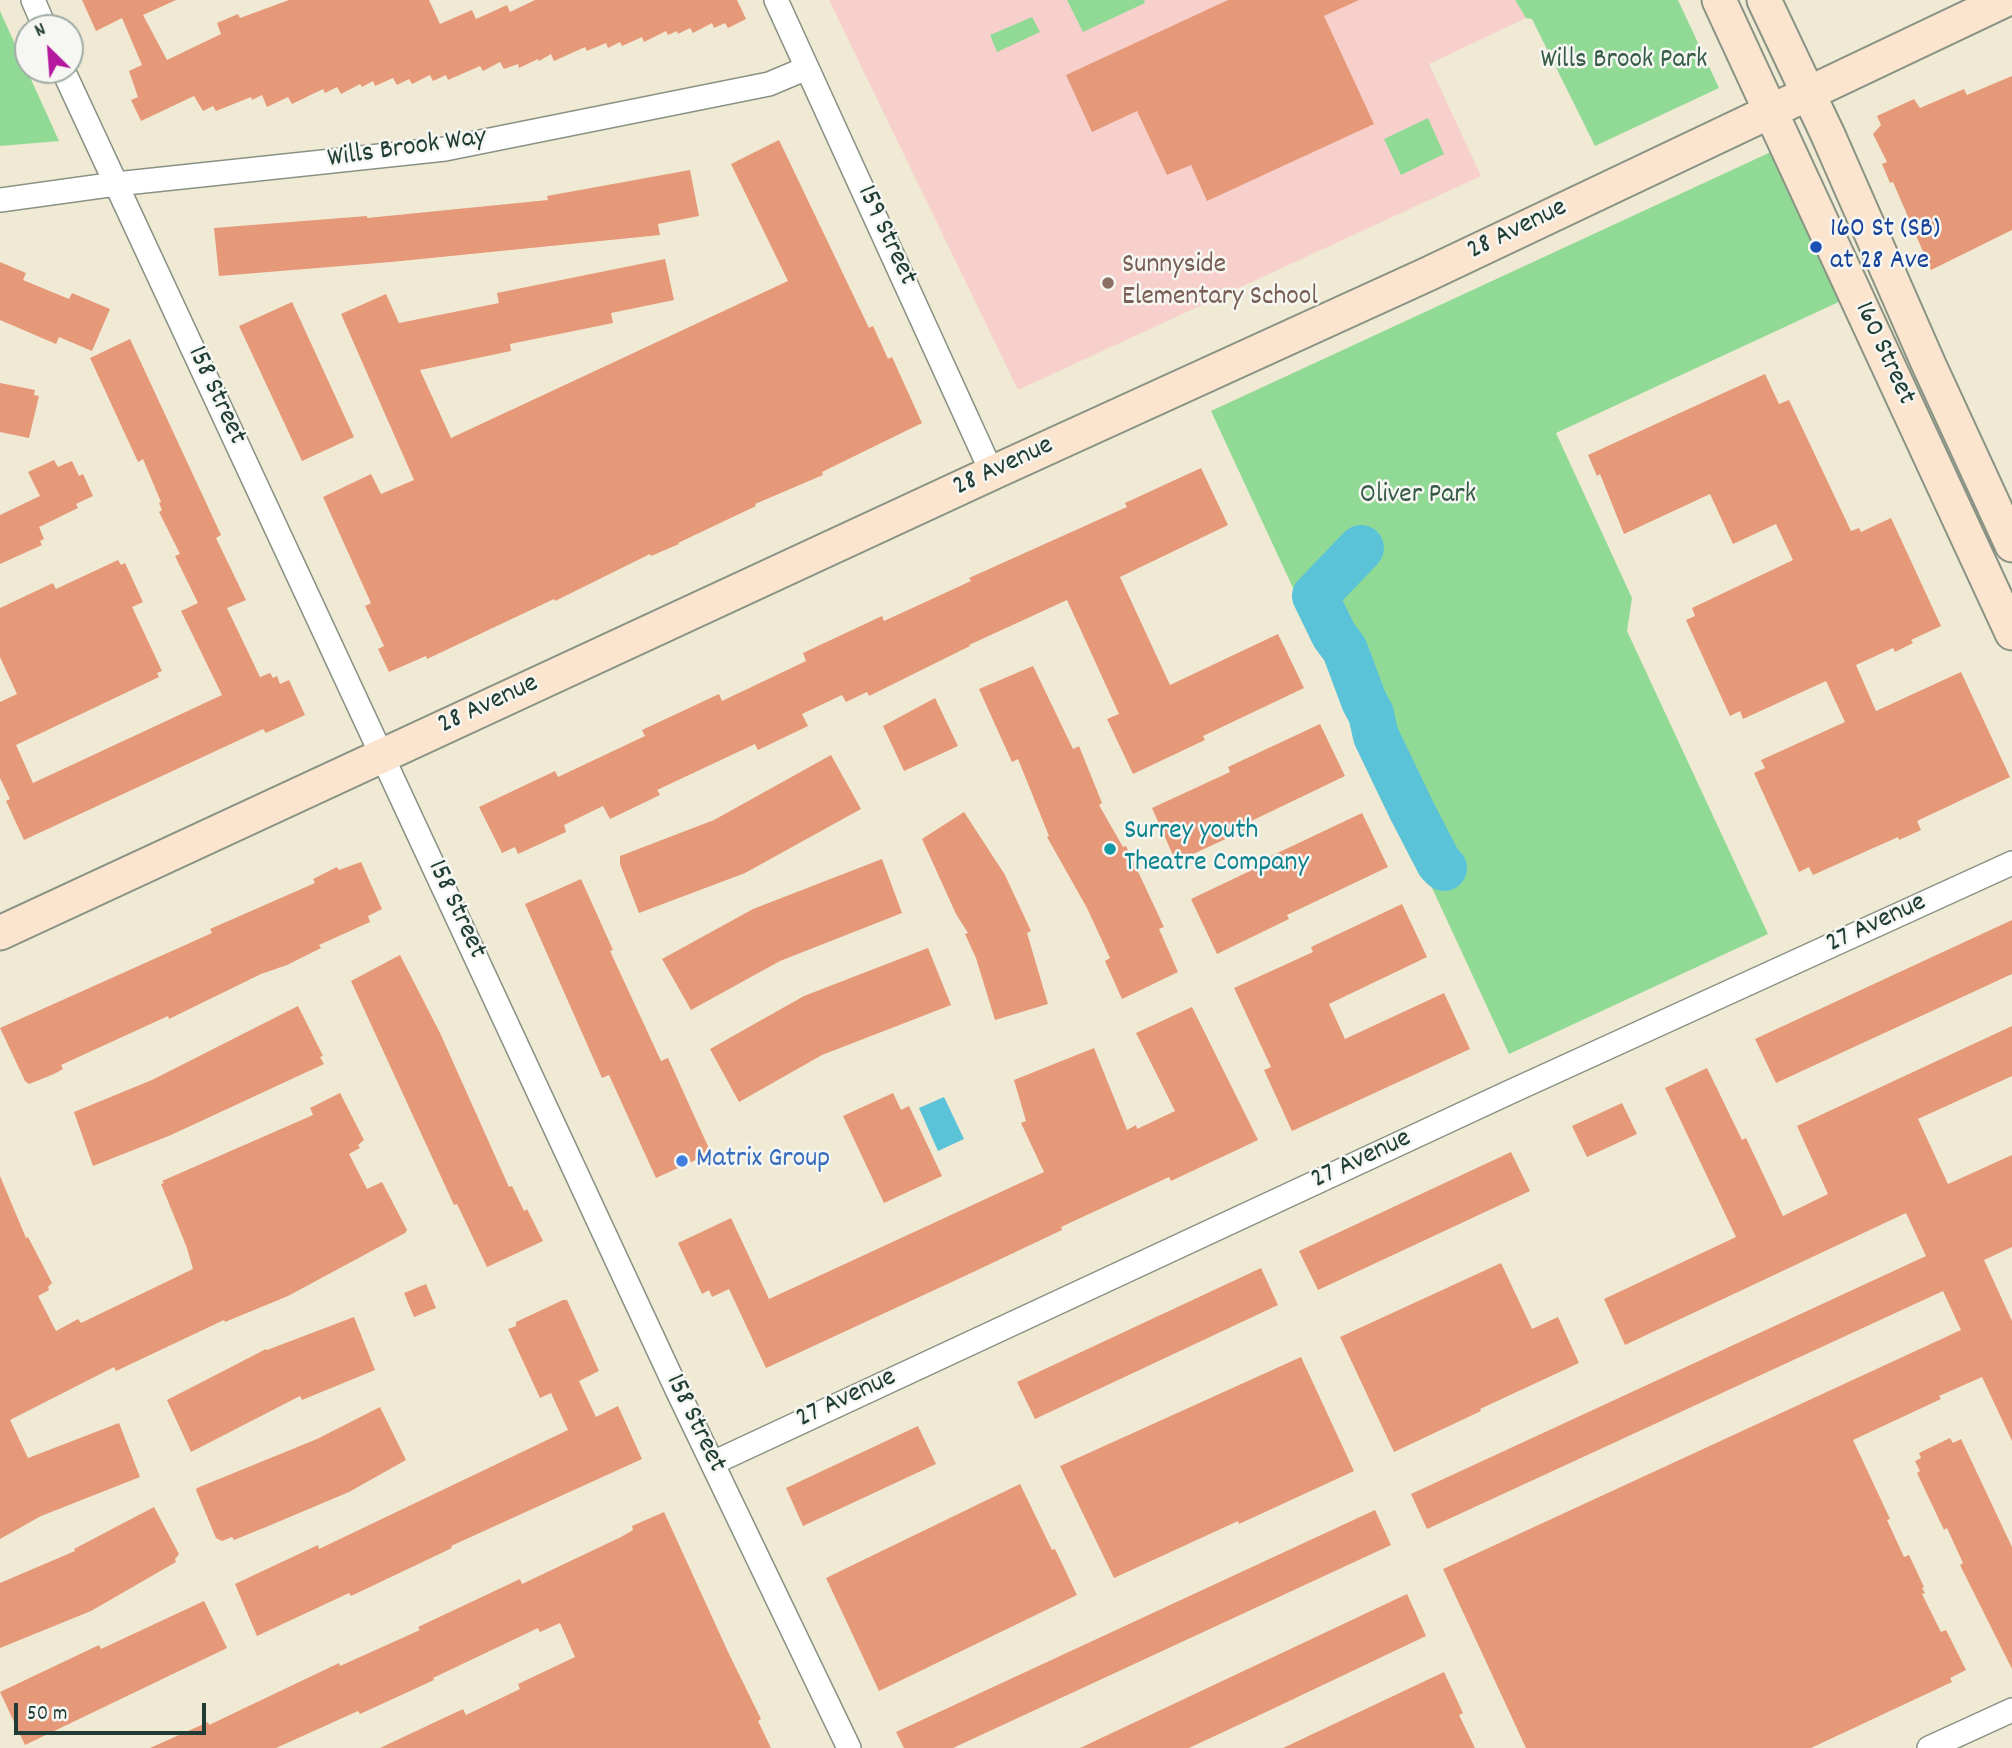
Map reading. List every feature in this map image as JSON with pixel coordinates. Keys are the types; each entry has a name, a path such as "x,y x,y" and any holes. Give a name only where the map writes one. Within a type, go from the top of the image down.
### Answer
{"street":[{"name":"159 Street","path":"776,0 992,473"},
{"name":"160 Street","path":"1719,0 2012,632"},
{"name":"160 Street","path":"1764,0 1809,93 2012,545"},
{"name":"28 Avenue","path":"0,933 1428,274 2005,0"},
{"name":"Wills Brook Way","path":"0,200 116,184 444,149 769,84 807,68"},
{"name":"158 Street","path":"70,84 849,1748"},
{"name":"27 Avenue","path":"713,1462 1510,1092 2012,863"},
{"path":"1929,1748 2012,1710"}],"shaded area":[{"name":"Sunnyside Elementary School","path":"829,0 1515,0 1526,18 1429,64 1481,176 1018,390"}],"green space":[{"path":"1067,0 1144,0 1145,3 1083,32"},
{"name":"Wills Brook Park","path":"1515,0 1678,0 1719,88 1595,146 1532,19 1526,18"},
{"path":"0,11 14,42 14,84 33,84 59,141 0,146"},
{"path":"1032,17 1040,32 997,52 990,35"},
{"path":"1428,118 1444,154 1401,175 1384,139"},
{"name":"Oliver Park","path":"1773,151 1843,300 1556,433 1632,598 1627,631 1768,934 1509,1054 1211,411"}],"water":[{"path":"944,1097 964,1139 938,1151 919,1108"}],"building":[{"path":"82,0 176,0 143,15 167,60 221,34 217,23 238,14 240,18 289,0 429,0 440,24 472,10 476,19 507,5 510,12 535,0 737,0 746,19 728,28 725,23 714,28 712,23 693,33 690,28 678,34 677,31 668,35 666,31 644,42 642,37 622,46 620,42 608,48 606,43 587,51 585,47 554,61 551,54 519,68 518,64 504,69 500,62 483,71 480,66 448,80 446,75 433,81 430,75 412,84 409,79 397,85 393,78 375,86 373,81 362,87 360,84 341,94 337,87 325,93 323,89 292,104 288,97 267,107 262,95 216,111 213,106 203,111 194,96 141,121 131,100 138,97 129,71 142,65 122,18 96,31"},
{"path":"1228,0 1359,0 1324,16 1374,124 1207,201 1191,165 1167,175 1137,111 1092,132 1066,75"},
{"path":"2012,76 2012,230 1931,270 1893,182 1890,183 1882,164 1887,162 1873,134 1881,125 1877,116 1914,99 1920,108 1964,89 1967,95"},
{"path":"779,140 869,328 873,326 888,359 892,357 922,423 822,472 823,475 755,504 756,506 679,544 651,556 650,554 427,659 426,656 389,672 378,649 384,646 365,606 371,603 323,497 371,474 381,494 414,480 341,314 386,294 399,323 499,303 497,293 665,259 674,300 611,313 613,323 510,344 511,351 420,370 451,438 788,281 731,164"},
{"path":"690,170 699,216 658,224 660,235 219,276 214,228 367,218 548,200 547,196"},
{"path":"0,262 26,273 23,280 69,299 72,293 110,309 92,351 59,337 56,344 0,320"},
{"path":"292,302 354,437 302,461 239,326"},
{"path":"130,339 221,535 216,538 246,600 227,608 260,677 270,673 273,678 277,676 280,684 289,680 305,715 266,733 263,729 24,840 6,801 10,799 0,778 0,702 17,694 0,657 0,608 53,583 56,589 118,560 121,565 125,563 143,602 132,607 162,671 157,673 159,677 16,745 33,783 222,695 181,611 198,603 175,556 180,554 159,512 162,510 159,503 161,502 143,459 138,462 90,358"},
{"path":"1765,374 1779,404 1789,400 1851,531 1859,528 1861,532 1891,518 1941,626 1911,640 1913,643 1895,652 1893,648 1856,665 1876,711 1961,672 2010,777 1917,821 1921,830 1899,840 1898,837 1813,875 1809,867 1799,872 1754,773 1765,768 1761,760 1845,722 1826,681 1743,719 1740,711 1730,716 1686,620 1695,616 1692,608 1793,560 1776,524 1733,544 1710,494 1624,534 1600,474 1597,476 1588,455"},
{"path":"0,383 35,390 34,395 39,396 29,438 0,432"},
{"path":"54,460 58,467 72,461 79,476 83,474 93,496 76,504 78,508 39,527 44,539 40,541 42,545 0,564 0,515 40,496 28,472"},
{"path":"1201,468 1228,525 1120,577 1170,685 1278,634 1304,688 1203,736 1205,740 1133,774 1107,719 1119,714 1067,600 969,645 869,696 867,692 846,702 842,695 802,714 808,726 758,750 755,744 657,790 660,795 610,819 603,806 564,825 566,832 518,854 515,847 502,853 479,807 555,771 558,777 645,736 642,730 719,694 722,701 806,661 803,653 882,616 884,621 971,581 969,578 1127,507 1125,503"},
{"path":"1033,666 1073,749 1079,746 1102,803 1099,805 1123,847 1126,846 1164,927 1159,929 1178,972 1122,999 1105,961 1110,958 1087,908 1047,837 1049,836 1018,759 1012,762 979,689"},
{"path":"935,698 958,746 904,771 883,726"},
{"path":"1320,724 1345,776 1245,824 1247,829 1176,862 1152,808 1230,772 1228,767"},
{"path":"831,755 861,809 745,873 639,913 620,864 620,856 714,820"},
{"path":"964,812 1005,875 1031,931 1027,933 1048,1004 995,1020 976,958 965,934 968,933 956,914 922,839"},
{"path":"1362,813 1388,867 1287,915 1289,919 1217,954 1191,899 1271,861 1269,857"},
{"path":"882,859 902,913 780,961 691,1010 662,959 753,909"},
{"path":"361,862 382,909 368,916 370,922 319,945 321,948 287,965 261,974 169,1019 168,1016 61,1065 63,1069 54,1074 29,1084 25,1081 0,1028 212,933 210,929 315,883 313,879 337,867 339,870"},
{"path":"581,879 613,950 610,951 661,1061 668,1058 711,1153 656,1178 609,1075 602,1078 525,904"},
{"path":"1402,904 1427,957 1329,1004 1345,1039 1444,993 1470,1049 1292,1131 1264,1070 1271,1067 1234,988 1313,952 1311,947"},
{"path":"2012,920 2012,974 1776,1083 1755,1039"},
{"path":"928,948 951,1005 822,1055 739,1102 710,1049 804,996"},
{"path":"400,955 440,1033 509,1187 512,1186 524,1211 527,1209 543,1241 487,1267 457,1204 454,1205 351,981"},
{"path":"298,1006 323,1056 320,1057 324,1064 171,1135 93,1166 74,1112 152,1080"},
{"path":"1192,1007 1258,1140 1171,1181 1169,1177 1061,1227 1062,1230 766,1368 729,1289 712,1297 709,1290 702,1294 678,1243 731,1218 769,1299 1044,1172 1021,1123 1026,1121 1014,1080 1094,1048 1127,1130 1136,1125 1137,1129 1175,1111 1136,1033"},
{"path":"2012,1026 2012,1076 1918,1119 1948,1184 2012,1155 2012,1247 1984,1260 2012,1321 2012,1441 1982,1377 1853,1440 1890,1519 1887,1520 1904,1557 1909,1555 1924,1587 1922,1588 1925,1593 1922,1594 1941,1632 1946,1630 1966,1670 1950,1678 1952,1682 1811,1748 1526,1748 1443,1569 1961,1330 1943,1291 1427,1529 1411,1494 1926,1256 1906,1213 1625,1345 1604,1299 1736,1237 1665,1088 1707,1068 1742,1140 1746,1138 1783,1216 1828,1194 1797,1126"},
{"path":"340,1093 364,1140 358,1145 360,1148 349,1154 367,1189 382,1182 407,1230 405,1233 288,1296 225,1322 224,1320 116,1371 114,1367 10,1420 28,1458 119,1423 140,1477 41,1516 0,1539 0,1176 26,1238 28,1237 52,1283 48,1287 49,1290 38,1296 56,1331 78,1319 81,1323 193,1269 162,1181 313,1115 310,1108"},
{"path":"893,1093 901,1110 909,1106 942,1176 884,1203 843,1116"},
{"path":"1622,1103 1637,1134 1587,1157 1572,1126"},
{"path":"1511,1152 1530,1191 1318,1290 1299,1251"},
{"path":"1501,1263 1532,1329 1558,1317 1579,1363 1394,1452 1340,1337"},
{"path":"1261,1268 1278,1305 1035,1419 1017,1382"},
{"path":"426,1284 436,1308 414,1317 404,1293"},
{"path":"567,1300 599,1371 579,1381 596,1417 618,1406 642,1459 451,1546 452,1548 351,1596 349,1593 257,1636 235,1584 318,1545 319,1549 568,1430 551,1393 540,1398 508,1329 516,1326 516,1322"},
{"path":"354,1317 375,1370 302,1400 300,1396 191,1452 167,1400 266,1349"},
{"path":"1301,1357 1354,1471 1114,1578 1060,1466"},
{"path":"380,1407 406,1460 349,1492 266,1527 234,1540 232,1537 222,1541 216,1538 197,1488 317,1439"},
{"path":"918,1426 936,1464 803,1526 786,1488"},
{"path":"1950,1438 1953,1443 1961,1439 2012,1547 2012,1669 1960,1565 1963,1563 1947,1528 1944,1530 1917,1473 1920,1471 1915,1461 1921,1458 1919,1453"},
{"path":"1020,1484 1077,1595 879,1691 826,1578"},
{"path":"154,1507 179,1554 176,1562 91,1611 0,1648 0,1583 75,1551 74,1549"},
{"path":"1375,1510 1391,1545 953,1748 904,1748 896,1732"},
{"path":"664,1512 761,1719 758,1721 771,1748 380,1748 463,1709 466,1715 520,1689 518,1684 575,1657 560,1623 540,1632 538,1628 360,1714 358,1711 276,1748 150,1748 208,1722 209,1725 339,1663 340,1666 420,1630 418,1627 520,1579 522,1584 621,1537 633,1530 632,1526"},
{"path":"1407,1594 1426,1636 1264,1713 1189,1748 1080,1748"},
{"path":"204,1601 227,1648 25,1745 0,1692 99,1645 101,1649"},
{"path":"1444,1672 1463,1713 1459,1715 1475,1748 1283,1748"}],"waterway":[{"path":"1361,548 1315,596 1334,635 1345,650 1371,714 1376,736 1412,811 1444,868"}],"place":[{"name":"160 St (SB) at 28 Ave","path":"1816,247"},
{"name":"Sunnyside Elementary School","path":"1108,283"},
{"name":"Surrey youth Theatre Company","path":"1110,849"},
{"name":"Matrix Group","path":"682,1161"}]}
